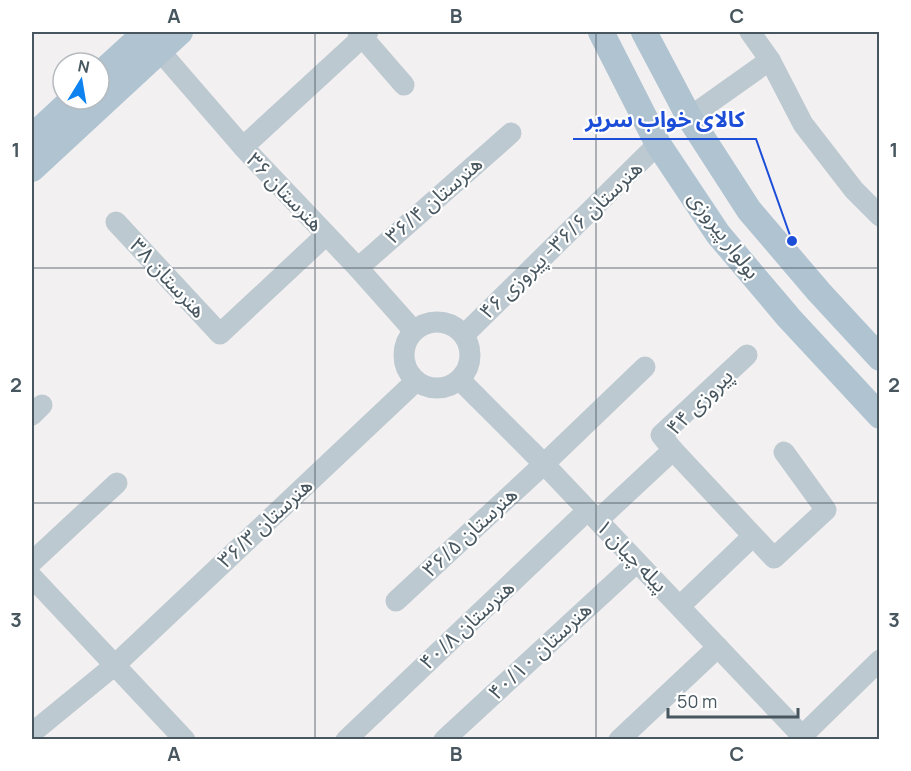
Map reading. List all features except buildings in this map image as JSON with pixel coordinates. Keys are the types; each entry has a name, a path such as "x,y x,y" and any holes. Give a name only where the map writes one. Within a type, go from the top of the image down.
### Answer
{"main road":[{"path":"111,66 148,37 180,32"},
{"name":"بولوار پیروزی","path":"601,32 658,144 718,234 789,318 879,416"},
{"name":"بولوار پیروزی","path":"644,32 689,117 749,210 879,358"},
{"path":"32,169 148,37"},
{"path":"32,137 60,111"}],"street":[{"path":"750,32 771,60 803,124 854,190 879,216"},
{"path":"243,147 363,33 404,85"},
{"name":"هنرستان ۳۶","path":"148,37 243,147 358,268 414,331"},
{"path":"701,109 771,60"},
{"name":"هنرستان ۳۶/۴","path":"358,268 511,133"},
{"name":"هنرستان ۳۶/۶- پیروزی ۴۶","path":"464,335 658,144"},
{"name":"هنرستان ۳۸","path":"116,222 220,334 326,235"},
{"path":"445,322 464,335 471,353 470,363 460,380 443,388 433,388 416,381 408,372 404,362 407,340 423,325 445,322"},
{"name":"پیروزی ۴۴","path":"673,450 661,435 747,355"},
{"name":"هنرستان ۳۶/۵","path":"396,601 645,367"},
{"name":"پیله چیان ۱","path":"460,380 680,606 802,738"},
{"name":"هنرستان ۳۶/۳","path":"32,733 115,665 416,381"},
{"path":"673,450 774,558 826,510 784,452"},
{"name":"هنرستان ۴۰/۸","path":"346,740 593,515 673,450"},
{"path":"32,562 117,483"},
{"path":"680,606 753,536"},
{"name":"هنرستان ۴۰/۱۰","path":"444,740 637,562"},
{"path":"32,577 185,740"},
{"path":"619,740 718,647"},
{"path":"802,738 879,660"}],"place":[{"name":"کالای خواب سریر","path":"792,241"}]}
